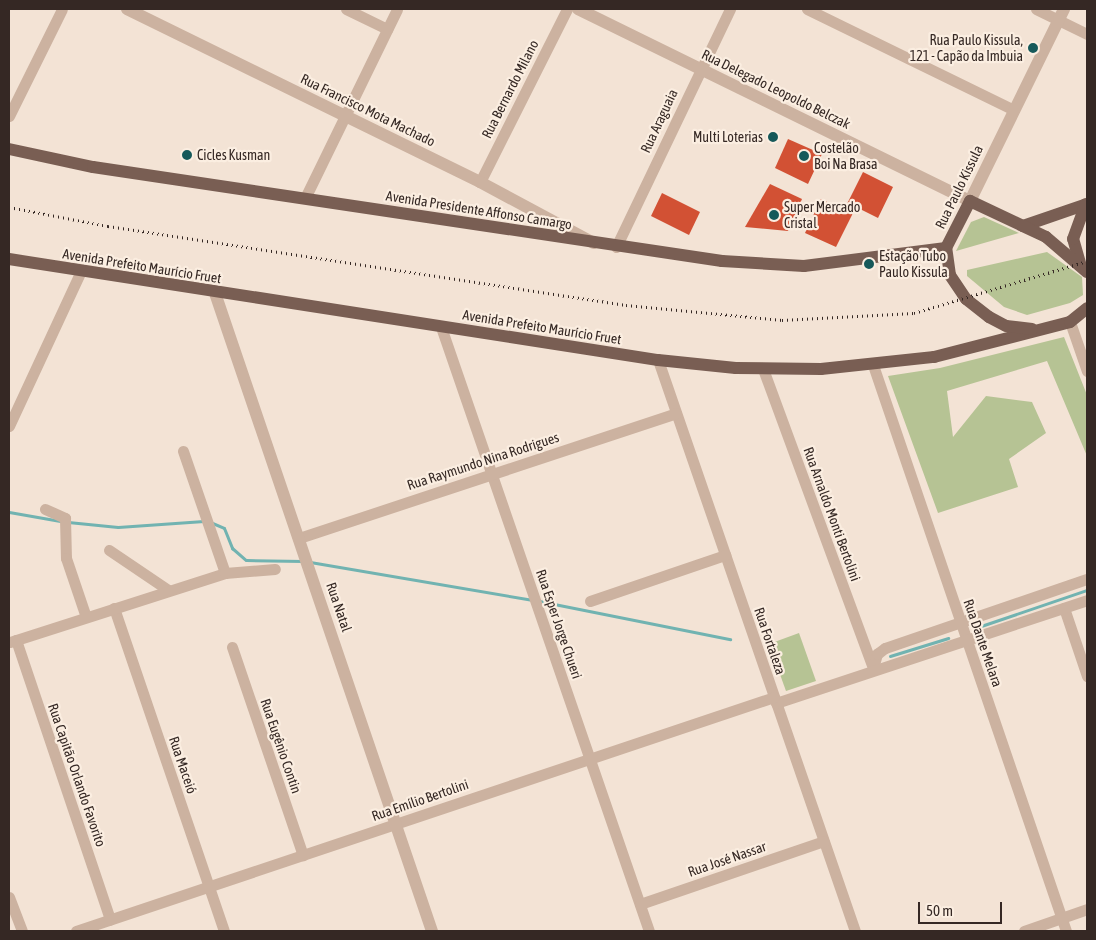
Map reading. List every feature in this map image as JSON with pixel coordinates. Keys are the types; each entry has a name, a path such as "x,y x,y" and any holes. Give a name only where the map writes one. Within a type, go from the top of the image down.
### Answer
{"main road":[{"name":"Avenida Presidente Affonso Camargo","path":"9,149 93,167 616,247 793,266 946,248"},
{"name":"Rua Delegado Leopoldo Belczak","path":"970,201 1046,236 1083,268"},
{"name":"Rua Paulo Kissula","path":"970,201 946,248 950,275 973,304 1006,326 1048,328"},
{"path":"1023,226 1087,204"},
{"path":"1083,268 1073,239 1087,204"},
{"name":"Avenida Prefeito Maurício Fruet","path":"9,259 80,272 658,360 763,369 872,365 968,350 1070,322"},
{"path":"1070,322 1087,308"}],"street":[{"path":"9,116 62,9"},
{"name":"Rua Francisco Mota Machado","path":"127,9 480,182 594,243"},
{"path":"346,9 387,29"},
{"path":"304,198 397,9"},
{"name":"Rua Bernardo Milano","path":"480,182 567,9"},
{"name":"Rua Delegado Leopoldo Belczak","path":"578,9 970,201"},
{"name":"Rua Araguaia","path":"616,247 700,68 730,9"},
{"path":"807,9 1014,110"},
{"path":"1036,9 1061,14 1087,34"},
{"name":"Rua Paulo Kissula","path":"970,201 1061,14"},
{"path":"9,426 80,272"},
{"name":"Rua Natal","path":"215,293 432,931"},
{"path":"1070,322 1087,371"},
{"name":"Rua Esper Jorge Chueri","path":"441,327 649,931"},
{"name":"Rua Fortaleza","path":"658,360 855,931"},
{"name":"Rua Dante Melara","path":"872,365 1066,931"},
{"name":"Rua Arnaldo Monti Bertolini","path":"763,369 872,668"},
{"name":"Rua Raymundo Nina Rodrigues","path":"301,544 492,474 676,413"},
{"path":"183,450 225,573"},
{"path":"45,509 65,524 66,558 86,617"},
{"path":"109,550 168,590"},
{"path":"590,601 725,555"},
{"path":"12,641 225,573 275,569"},
{"path":"872,668 877,654 885,648 1087,579"},
{"name":"Rua Emílio Bertolini","path":"76,931 590,759 872,668 891,666 1087,600"},
{"name":"Rua Maceió","path":"114,608 224,931"},
{"path":"1064,608 1087,676"},
{"name":"Rua Capitão Orlando Favorito","path":"12,641 110,920"},
{"name":"Rua Eugênio Contin","path":"232,647 303,855"},
{"name":"Rua José Nassar","path":"640,904 824,842"},
{"path":"9,897 22,931"},
{"path":"1024,931 1087,909"}],"green space":[{"path":"984,217 1019,233 956,251 971,222"},
{"path":"1047,252 1082,277 1083,295 1070,303 1027,315 1004,307 967,276 967,270"},
{"path":"1064,337 1087,395 1087,456 1047,361 947,391 953,437 986,396 1032,402 1046,433 1009,459 1018,487 938,513 888,376 940,368"},
{"path":"799,633 816,681 786,691 769,644"}],"building":[{"path":"788,139 822,154 808,184 775,168"},
{"path":"863,172 893,187 878,218 856,207 836,247 805,233 821,199 844,210"},
{"path":"770,184 802,199 788,231 745,227"},
{"path":"662,193 700,212 689,235 651,216"}],"waterway":[{"path":"9,512 60,521"},
{"path":"68,522 118,527 204,521"},
{"path":"210,522 224,528 232,548 246,560 303,561"},
{"path":"310,562 533,600"},
{"path":"981,626 1087,590"},
{"path":"539,601 730,639"},
{"path":"890,656 948,638"}],"railway":[{"path":"9,207 108,226 626,305 782,320 914,313 1087,261"}],"place":[{"name":"Rua Paulo Kissula, 121 - Capão da Imbuia","path":"1033,48"},
{"name":"Multi Loterias","path":"773,137"},
{"name":"Cicles Kusman","path":"187,155"},
{"name":"Costelão Boi Na Brasa","path":"804,156"},
{"name":"Super Mercado Cristal","path":"774,215"},
{"name":"Estação Tubo Paulo Kissula","path":"869,264"}]}
